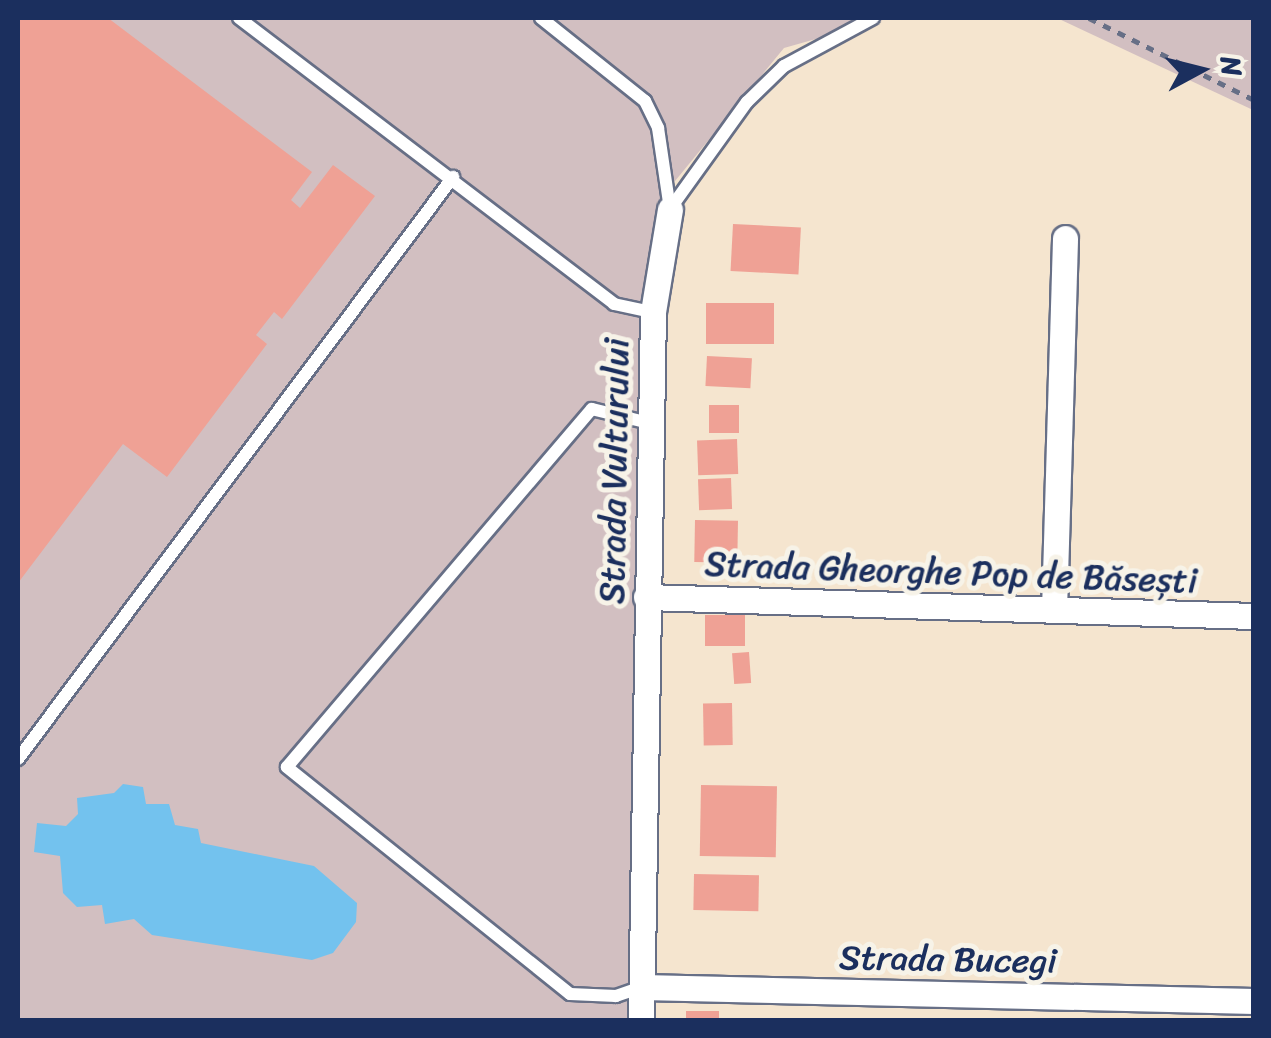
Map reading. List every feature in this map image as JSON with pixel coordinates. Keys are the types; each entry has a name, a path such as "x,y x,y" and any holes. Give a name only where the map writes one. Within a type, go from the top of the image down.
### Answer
{"street":[{"name":"Strada Vulturului","path":"640,1020 652,312 670,209"},
{"path":"1054,610 1064,238"},
{"name":"Strada Gheorghe Pop de Băsești","path":"646,597 1254,616"},
{"name":"Strada Bucegi","path":"642,987 1254,1001"}],"lane":[{"path":"238,18 614,304 652,312"},
{"path":"540,18 645,101 658,128 670,209"},
{"name":"Strada Vulturului","path":"670,209 748,102 784,66 873,18"},
{"path":"18,759 453,178"},
{"path":"642,987 616,996 570,994 288,767 592,409 649,423"}],"path":[{"path":"1089,18 1254,100"}],"shaded area":[{"path":"18,18 890,18 784,48 657,203 639,1020 18,1020"},
{"path":"1057,18 1253,18 1253,110"}],"water":[{"path":"123,784 143,787 146,804 169,804 175,825 198,829 201,843 314,866 357,903 356,922 333,953 312,960 152,935 134,919 105,924 102,905 77,907 63,893 60,856 34,852 37,823 66,826 78,814 77,798 114,793"}],"building":[{"path":"18,18 108,18 312,172 291,200 300,208 333,165 375,196 282,319 274,312 256,335 267,344 167,477 123,444 18,583"},
{"path":"733,224 801,228 798,274 731,271"},
{"path":"706,303 774,303 774,344 706,344"},
{"path":"707,356 752,358 750,388 705,386"},
{"path":"709,405 739,405 739,433 709,433"},
{"path":"737,439 738,474 698,475 697,440"},
{"path":"731,478 732,509 699,510 698,479"},
{"path":"695,520 738,521 737,563 694,562"},
{"path":"705,615 745,615 745,646 705,646"},
{"path":"749,652 751,683 734,684 732,653"},
{"path":"732,703 733,745 704,745 703,704"},
{"path":"701,785 777,786 776,857 700,856"},
{"path":"694,874 759,875 758,911 693,910"},
{"path":"686,1011 719,1011 719,1020 686,1020"}]}
